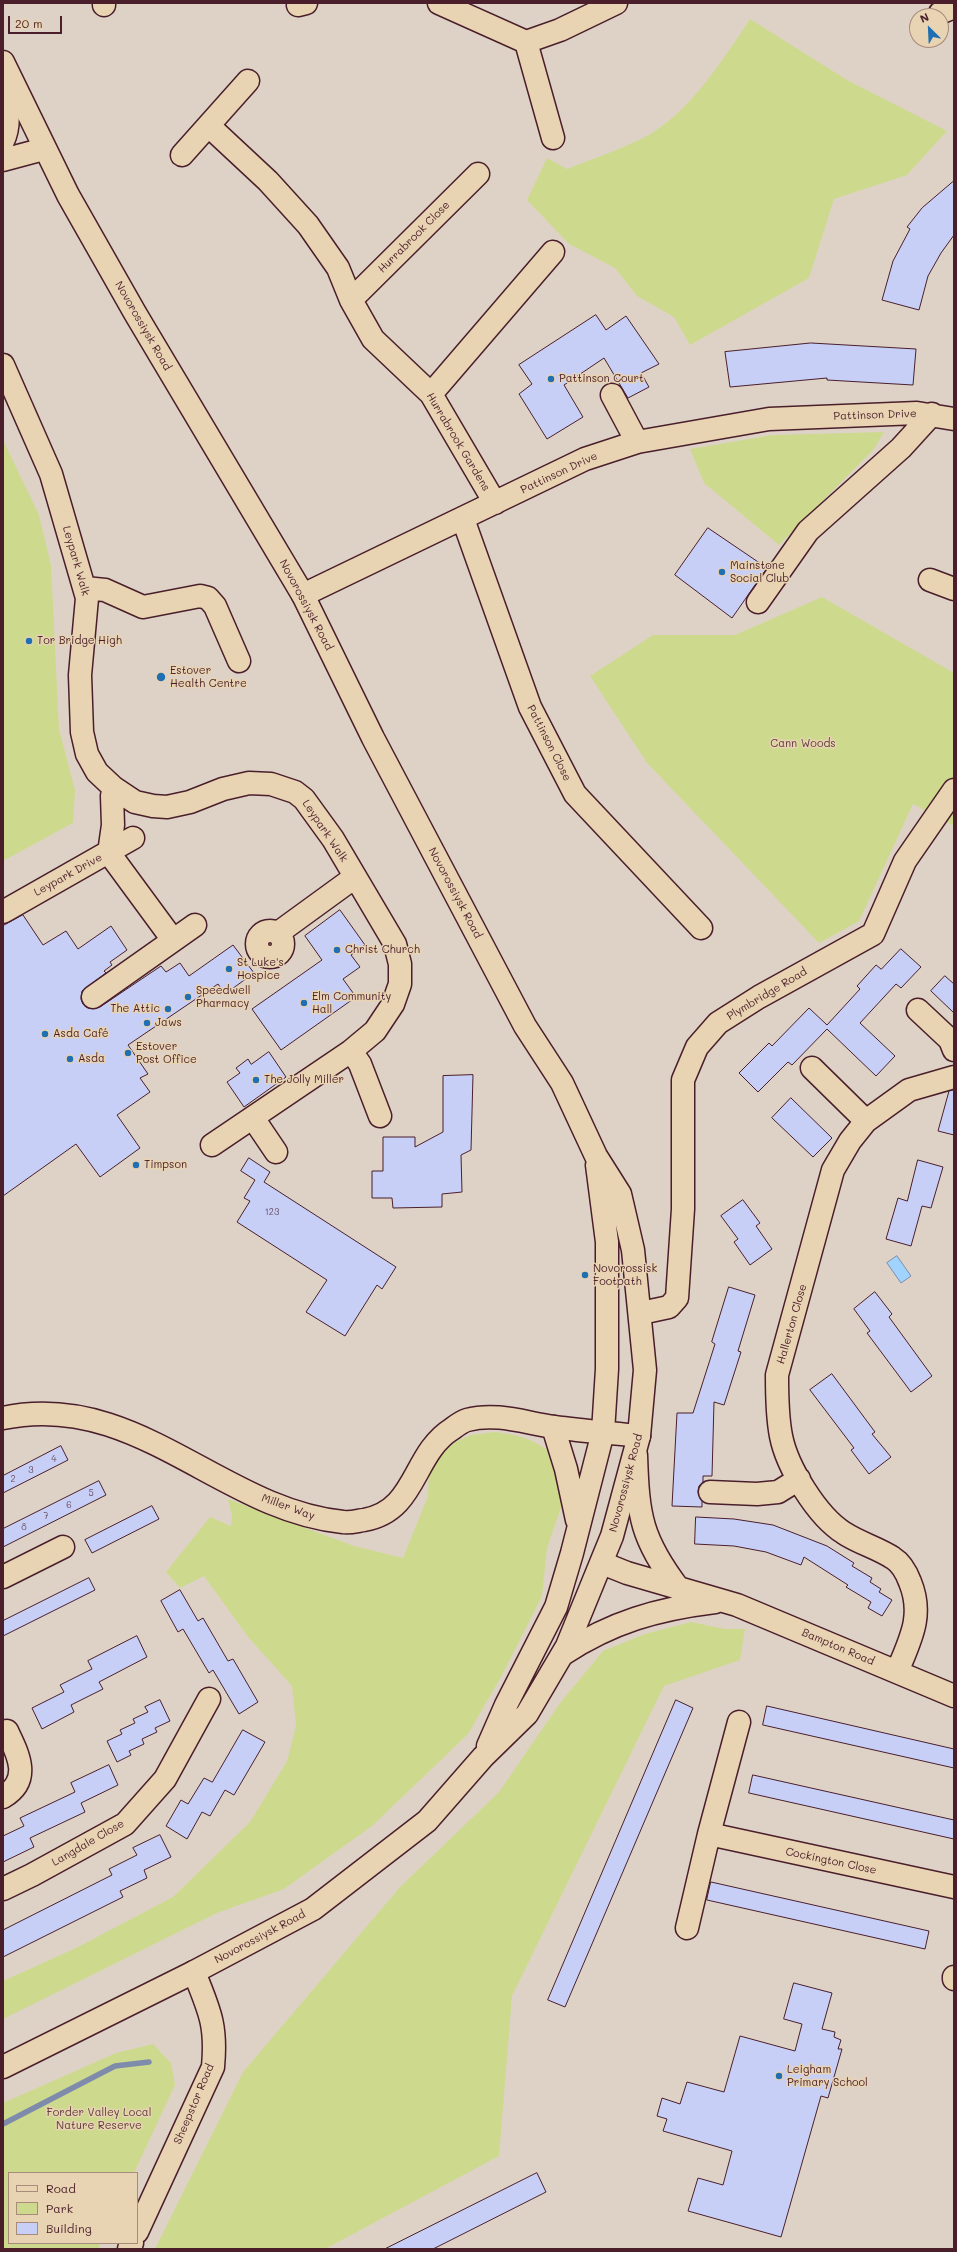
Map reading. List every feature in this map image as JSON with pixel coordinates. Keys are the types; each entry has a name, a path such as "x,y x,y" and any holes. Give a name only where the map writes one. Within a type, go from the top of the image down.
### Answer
{"street":[{"path":"439,3 526,42"},
{"path":"526,42 590,9 616,3"},
{"path":"526,42 553,138"},
{"name":"Novorossiysk Road","path":"3,62 44,149 135,313 303,594 376,744 525,1026 562,1083 596,1156 620,1194 633,1250 641,1313 645,1370 638,1440 612,1536 563,1654 527,1714 483,1757 426,1821 319,1904 269,1933 194,1972 3,2067"},
{"path":"182,155 248,81"},
{"path":"3,82 8,119 7,133 3,141"},
{"name":"Hurrabrook Gardens","path":"209,126 268,180 308,225 338,268 351,300 373,339 431,394 495,503"},
{"path":"3,160 44,149"},
{"name":"Hurrabrook Close","path":"351,300 478,174"},
{"path":"431,394 553,252"},
{"name":"Leypark Walk","path":"3,365 51,474 87,598 80,675 82,732 87,754 97,772 114,788 135,802 167,807 190,802 223,789 249,783 271,784 295,792 304,799 333,839 354,877 395,944 400,964 400,984 386,1018 375,1031 351,1051 212,1145"},
{"path":"612,395 637,442"},
{"path":"758,602 808,531 901,448 932,414"},
{"name":"Pattinson Drive","path":"303,594 463,519 585,459 637,442 769,419 932,414 954,419"},
{"name":"Pattinson Close","path":"463,519 530,707 575,794 701,928"},
{"path":"930,580 954,589"},
{"path":"84,588 105,590 143,607 200,596 208,598 215,606 239,661"},
{"path":"114,788 112,796 113,825 109,852 173,940"},
{"name":"Plymbridge Road","path":"641,1313 670,1307 676,1298 680,1279 683,1209 683,1080 697,1047 718,1023 747,1004 873,934 905,861 954,790"},
{"name":"Leypark Drive","path":"3,912 133,838"},
{"path":"278,933 354,877"},
{"path":"93,997 195,925"},
{"path":"918,1010 950,1040 954,1050"},
{"path":"351,1051 360,1064 380,1116"},
{"path":"812,1068 866,1121"},
{"name":"Hallerton Close","path":"897,1672 913,1631 917,1612 915,1594 907,1574 894,1558 844,1533 810,1498 799,1479 781,1437 777,1403 777,1375 833,1170 850,1141 866,1121 909,1090 954,1077"},
{"path":"253,1118 276,1152"},
{"name":"Novorossiysk Road","path":"483,1757 506,1705 556,1607 579,1527 603,1432 607,1369 607,1242 596,1156"},
{"name":"Miller Way","path":"3,1418 39,1413 75,1415 102,1422 136,1434 259,1497 313,1518 345,1523 370,1519 388,1511 405,1496 416,1478 423,1459 432,1446 446,1433 465,1421 485,1417 521,1419 553,1427 603,1432 638,1440"},
{"path":"553,1427 566,1470 579,1527"},
{"path":"638,1440 640,1515 649,1544 662,1567 679,1589"},
{"path":"710,1492 758,1494 778,1492 799,1479"},
{"path":"3,1577 63,1547"},
{"name":"Bampton Road","path":"572,1553 679,1589 737,1605 954,1696"},
{"name":"Bampton Road","path":"563,1654 590,1636 646,1614 722,1601"},
{"name":"Langdale Close","path":"3,1889 32,1875 125,1824 165,1779 209,1700"},
{"path":"687,1928 709,1834 739,1722"},
{"path":"3,1797 11,1793 21,1774 20,1759 7,1731"},
{"name":"Cockington Close","path":"709,1834 954,1887"},
{"name":"Sheepstor Road","path":"138,2230 213,2067 215,2040 213,2020 194,1972"}],"green space":[{"path":"750,19 847,80 947,131 907,175 834,199 809,278 690,345 674,317 637,296 615,268 569,244 527,200 547,158 567,169 643,138 674,116 703,86"},
{"path":"884,432 874,449 779,545 704,483 690,449 773,435"},
{"name":"Tor Bridge High","path":"3,440 39,515 51,565 59,729 75,790 73,823 3,861"},
{"name":"Cann Woods","path":"822,597 954,673 954,826 913,804 859,921 819,943 647,763 590,676 653,635 735,635"},
{"path":"495,1432 522,1437 542,1446 558,1457 565,1496 547,1548 542,1596 501,1677 468,1734 372,1826 284,1889 217,1913 3,2019 3,1981 76,1948 173,1897 250,1822 287,1761 296,1726 292,1686 248,1637 204,1576 180,1588 166,1572 210,1517 231,1526 232,1516 228,1499 354,1546 403,1558 428,1496 429,1469 438,1455 457,1441 471,1435"},
{"path":"691,1622 725,1629 745,1629 740,1660 664,1686 512,1996 499,2156 325,2249 155,2249 243,2072 400,1887 499,1792 560,1703 603,1651 645,1634"},
{"name":"Forder Valley Local Nature Reserve","path":"153,2044 171,2063 175,2085 134,2172 8,2172 8,2244 100,2244 98,2249 3,2249 3,2103 116,2053"}],"water":[{"path":"897,1256 911,1276 901,1283 887,1263"}],"building":[{"path":"954,181 954,235 941,253 928,276 919,310 882,300 893,261 910,229 907,227 922,208"},
{"name":"Pattinson Court","path":"596,315 606,330 626,316 659,364 641,373 649,387 628,398 604,358 564,385 583,417 547,439 519,394 532,384 519,365"},
{"path":"811,343 916,349 913,385 827,380 827,378 730,387 725,352"},
{"name":"Mainstone Social Club","path":"708,528 767,568 732,618 675,575"},
{"name":"Elm Community Hall","path":"340,910 365,945 351,955 360,967 343,979 356,997 281,1050 252,1009 322,960 305,936"},
{"name":"Asda","path":"23,915 43,945 66,931 78,949 111,926 127,950 110,962 112,965 104,971 106,973 82,991 81,999 83,1004 88,1008 100,1007 161,966 166,972 180,963 189,976 233,945 254,973 225,994 218,984 128,1045 148,1074 140,1078 150,1092 117,1115 140,1148 100,1177 76,1144 3,1196 3,926"},
{"path":"901,949 921,967 901,988 896,984 860,1023 895,1056 876,1076 827,1029 792,1065 788,1062 758,1092 739,1073 769,1043 772,1046 809,1008 827,1025 860,989 857,986 876,965 881,969"},
{"path":"945,976 954,984 954,1013 931,991"},
{"name":"The Jolly Miller","path":"269,1052 286,1077 244,1107 227,1082 240,1073 236,1068 248,1059 251,1064"},
{"path":"473,1075 471,1150 461,1155 462,1192 442,1194 442,1207 393,1208 392,1198 372,1198 372,1171 383,1171 383,1137 415,1137 415,1147 443,1132 443,1076"},
{"path":"954,1090 954,1135 938,1131 949,1091"},
{"path":"791,1098 832,1138 813,1157 772,1118"},
{"path":"249,1158 270,1172 264,1182 396,1267 382,1289 377,1285 345,1336 306,1312 327,1280 237,1222 250,1201 244,1198 255,1180 241,1171"},
{"path":"918,1160 943,1167 931,1208 922,1206 911,1246 886,1239 898,1198 907,1201"},
{"path":"743,1200 760,1223 756,1226 772,1249 750,1265 734,1242 738,1239 721,1216"},
{"path":"729,1287 755,1295 738,1351 741,1352 724,1405 714,1402 712,1476 703,1476 703,1482 699,1486 698,1492 702,1501 702,1507 672,1506 677,1413 693,1413 715,1344 712,1342"},
{"path":"875,1292 892,1314 889,1317 932,1376 911,1392 867,1333 870,1331 854,1309"},
{"path":"832,1374 875,1432 872,1434 891,1457 869,1474 851,1450 854,1448 810,1390"},
{"path":"61,1446 68,1460 3,1493 3,1476"},
{"path":"99,1481 106,1495 3,1547 3,1529"},
{"path":"152,1506 159,1519 92,1553 85,1540"},
{"path":"696,1517 734,1519 773,1525 827,1546 854,1563 852,1566 872,1578 870,1582 881,1589 879,1592 892,1600 882,1616 868,1608 871,1602 846,1587 848,1585 804,1557 801,1565 766,1552 734,1546 695,1544"},
{"path":"89,1578 95,1590 3,1636 3,1621"},
{"path":"180,1590 198,1621 203,1618 228,1661 233,1659 258,1702 239,1714 213,1670 209,1673 183,1629 178,1632 161,1601"},
{"path":"137,1636 147,1657 99,1682 103,1689 71,1705 74,1712 42,1729 32,1708 64,1692 60,1685 92,1669 88,1661"},
{"path":"160,1700 170,1721 155,1728 157,1732 142,1739 144,1744 129,1751 131,1755 117,1762 107,1741 122,1734 120,1730 135,1723 133,1719 148,1712 145,1707"},
{"path":"676,1700 693,1708 565,2007 548,2000"},
{"path":"767,1706 954,1749 954,1768 763,1725"},
{"path":"243,1730 265,1742 234,1795 225,1790 210,1816 202,1812 187,1839 166,1826 181,1800 188,1804 204,1778 212,1782"},
{"path":"109,1765 118,1785 81,1803 85,1812 30,1838 34,1847 3,1862 3,1836 24,1826 20,1818 75,1792 71,1783"},
{"path":"753,1775 954,1820 954,1839 749,1793"},
{"path":"160,1835 171,1857 144,1870 147,1878 120,1891 123,1897 3,1957 3,1930 112,1875 109,1869 137,1855 133,1848"},
{"path":"711,1882 929,1931 925,1949 707,1900"},
{"path":"794,1983 832,1993 822,2029 835,2032 834,2037 841,2040 838,2049 842,2049 828,2098 821,2096 781,2237 688,2211 698,2178 723,2185 732,2151 663,2131 667,2119 657,2116 662,2098 680,2104 687,2082 724,2092 740,2036 795,2051 802,2024 784,2019"},
{"path":"537,2173 546,2192 433,2249 385,2249"}],"waterway":[{"path":"3,2124 115,2066 149,2062"}],"place":[{"name":"Pattinson Court","path":"551,379"},
{"name":"Mainstone Social Club","path":"722,572"},
{"name":"Tor Bridge High","path":"29,641"},
{"name":"Estover Health Centre","path":"161,677"},
{"name":"Christ Church","path":"337,950"},
{"name":"St Luke's Hospice","path":"229,969"},
{"name":"Speedwell Pharmacy","path":"188,997"},
{"name":"Elm Community Hall","path":"304,1003"},
{"name":"The Attic","path":"168,1009"},
{"name":"Jaws","path":"147,1023"},
{"name":"Asda Café","path":"45,1034"},
{"name":"Estover Post Office","path":"128,1053"},
{"name":"Asda","path":"70,1059"},
{"name":"The Jolly Miller","path":"256,1080"},
{"name":"Timpson","path":"136,1165"},
{"name":"Novorossisk Footpath","path":"585,1275"},
{"name":"Leigham Primary School","path":"779,2076"}]}
